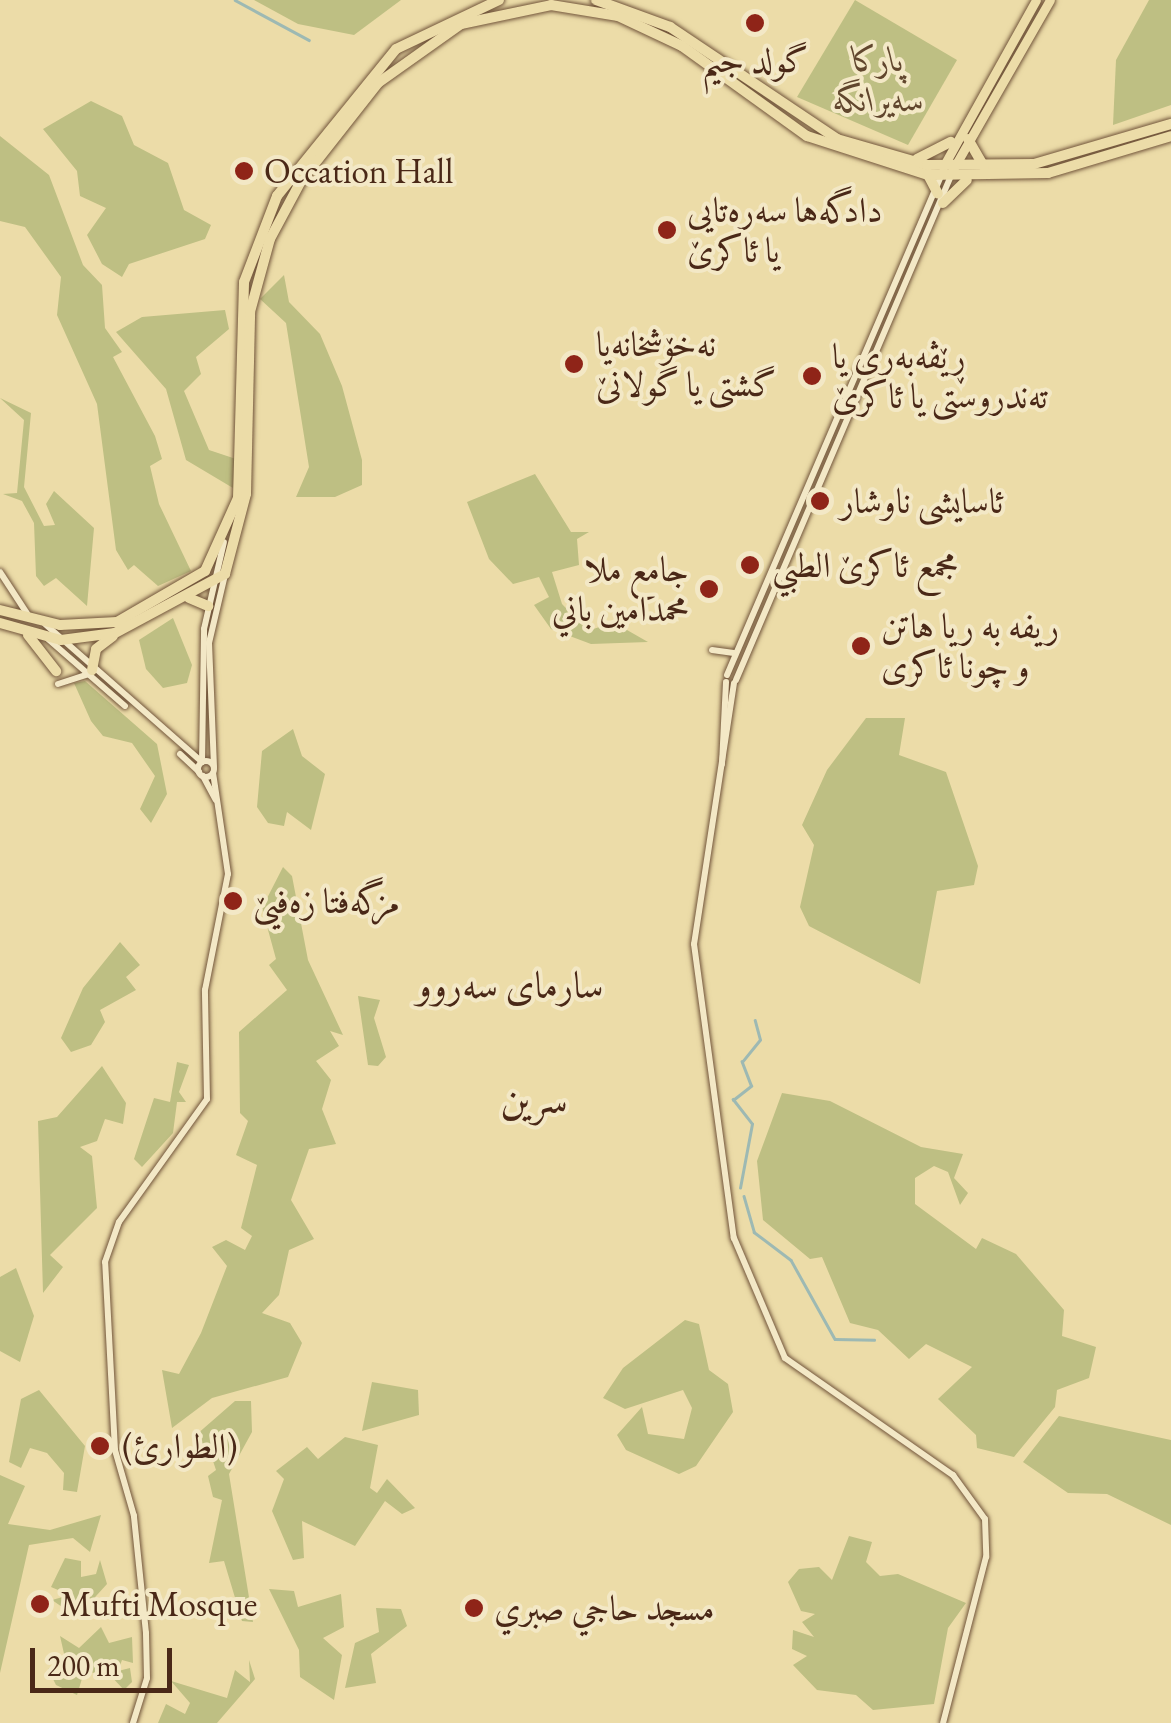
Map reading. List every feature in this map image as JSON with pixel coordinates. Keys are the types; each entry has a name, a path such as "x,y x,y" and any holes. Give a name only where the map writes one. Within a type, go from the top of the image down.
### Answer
{"highway":[{"path":"0,610 38,620 126,620 205,571 224,542 239,488 248,265 278,196 409,39 499,0"},
{"path":"596,0 670,26 826,133 969,178 1058,171 1171,136"},
{"path":"90,672 99,645 188,598 220,576 246,494 255,282 285,208 348,111 434,37 495,12 574,5 661,33 806,136 928,175 1057,159 1162,124"},
{"path":"968,139 985,168"},
{"path":"908,160 951,142"},
{"path":"928,175 941,198 969,178"},
{"path":"205,571 220,576"},
{"path":"188,598 208,606"},
{"path":"0,623 61,640 123,631"},
{"path":"20,628 56,671"}],"main road":[{"path":"947,172 951,142 1036,0"},
{"path":"947,172 1050,0"},
{"path":"1007,49 1017,55"}],"street":[{"path":"731,680 880,352 941,198 947,172"},
{"path":"941,198 734,653 722,775 694,944 734,1238 785,1358 953,1476 985,1520 986,1557 943,1723"},
{"path":"870,347 880,352"},
{"path":"133,1723 146,1688 146,1633 134,1516 115,1450 105,1262 119,1222 207,1099 205,990 228,874 216,801 209,643 224,542"},
{"path":"0,572 2,589 201,774 216,801"},
{"path":"201,774 208,606 220,576"},
{"path":"48,638 214,770"},
{"path":"712,650 734,653"},
{"path":"58,684 90,672"},
{"path":"201,774 214,770"}],"green space":[{"path":"254,0 401,0 354,35 298,24"},
{"name":"پارکا سەیرانگه","path":"855,0 957,60 908,145 797,97"},
{"path":"1149,0 1171,0 1171,105 1113,125 1116,60"},
{"path":"91,101 122,116 134,145 168,163 184,210 211,225 205,239 129,264 122,277 102,264 87,235 106,208 80,196 77,171 43,129"},
{"path":"0,136 49,175 83,265 102,285 105,328 122,352 113,357 155,436 162,459 150,466 159,504 191,571 158,586 134,565 128,570 116,550 97,404 57,315 61,277 25,227 0,221"},
{"path":"284,275 289,302 320,334 342,386 362,460 362,485 335,497 296,497 309,467 286,323 260,299"},
{"path":"225,310 229,329 196,357 201,374 184,391 209,450 236,459 233,488 186,460 166,389 116,332 142,317"},
{"path":"0,398 31,413 24,487 44,526 55,525 46,504 54,491 94,528 87,606 56,578 44,586 36,576 34,523 22,501 3,494 17,493 24,420"},
{"path":"535,474 571,532 589,532 577,539 579,565 552,572 562,604 588,631 613,622 648,642 591,644 551,629 534,605 549,597 539,577 513,584 489,559 467,502"},
{"path":"173,618 192,665 187,683 163,688 146,669 139,640"},
{"path":"85,681 157,744 167,794 151,823 140,809 155,776 132,743 103,736 91,721 74,683"},
{"path":"866,718 905,718 899,755 946,772 978,866 974,885 937,891 920,984 809,926 800,907 814,845 802,825 827,770"},
{"path":"293,729 302,756 325,774 311,830 287,812 284,826 268,823 257,807 262,751"},
{"path":"283,867 292,876 308,960 343,1035 330,1031 339,1046 316,1061 331,1080 322,1109 336,1144 309,1149 291,1200 314,1239 289,1250 279,1295 262,1313 290,1323 302,1343 288,1377 212,1398 172,1428 162,1370 179,1374 201,1333 227,1266 212,1247 226,1240 245,1250 252,1236 241,1228 257,1165 236,1155 248,1121 240,1113 239,1032 287,990 269,965 276,959 262,908"},
{"path":"120,942 140,965 126,977 136,990 100,1010 105,1022 91,1045 71,1052 61,1038 83,988"},
{"path":"358,996 380,1000 374,1018 386,1057 378,1066 368,1065"},
{"path":"177,1062 189,1065 179,1092 186,1102 177,1102 173,1133 142,1167 134,1159 154,1098 170,1102"},
{"path":"102,1066 126,1103 123,1124 105,1119 97,1141 80,1147 92,1156 97,1208 50,1255 63,1267 43,1293 38,1121 57,1117"},
{"path":"782,1093 830,1101 921,1147 963,1154 954,1178 968,1193 960,1205 948,1172 934,1166 915,1178 915,1204 976,1249 982,1238 1016,1254 1064,1310 1062,1336 1096,1347 1089,1378 1057,1390 1055,1407 1014,1457 977,1448 976,1435 938,1399 972,1367 926,1344 909,1359 878,1330 850,1323 822,1257 810,1259 763,1220 757,1161"},
{"path":"16,1268 34,1316 20,1362 0,1351 0,1277"},
{"path":"685,1320 699,1324 709,1370 728,1384 733,1412 696,1466 679,1474 626,1450 617,1435 642,1407 648,1434 684,1439 692,1408 683,1390 625,1409 603,1398 623,1368"},
{"path":"372,1382 418,1390 419,1415 362,1431"},
{"path":"39,1390 85,1446 77,1492 63,1490 64,1473 47,1453 30,1448 21,1468 9,1462 21,1399"},
{"path":"235,1401 251,1401 252,1432 229,1474 253,1622 242,1621 224,1561 209,1563 222,1500 213,1497 208,1476 216,1470 212,1458 200,1458 196,1435"},
{"path":"1059,1416 1171,1440 1171,1525 1107,1494 1068,1493 1023,1462"},
{"path":"345,1437 378,1445 370,1488 377,1493 387,1479 415,1508 402,1514 385,1501 355,1546 302,1521 304,1558 293,1560 272,1511 284,1479 276,1471 307,1447 318,1459"},
{"path":"0,1475 25,1486 8,1524 50,1530 101,1515 90,1552 73,1538 29,1545 0,1673"},
{"path":"849,1536 872,1542 866,1562 880,1576 898,1574 966,1603 948,1628 934,1704 873,1710 856,1695 817,1690 793,1665 807,1656 792,1649 793,1630 814,1637 802,1622 815,1614 801,1611 788,1582 799,1569 819,1567 832,1580"},
{"path":"65,1558 81,1561 81,1577 96,1574 100,1560 107,1584 86,1607 65,1609 52,1600 70,1595 51,1587"},
{"path":"269,1589 294,1591 298,1607 341,1594 344,1627 323,1638 342,1655 334,1700 300,1677 299,1650"},
{"path":"376,1608 401,1609 407,1626 371,1654 376,1683 345,1688 355,1643 379,1632"},
{"path":"101,1627 109,1643 132,1637 133,1663 122,1660 118,1671 130,1668 132,1682 124,1690 109,1674 84,1672 77,1695 56,1685 48,1669 65,1658 60,1636 79,1648"},
{"path":"249,1660 255,1679 217,1723 158,1723 166,1704 185,1714 190,1703 171,1681 227,1698 235,1670 250,1682"}],"waterway":[{"path":"235,0 309,40"},
{"path":"740,1188 752,1124 733,1100 751,1086 742,1062 760,1040 755,1021"},
{"path":"744,1196 754,1232 791,1260 835,1339 874,1340"}],"place":[{"name":"گولد جیم","path":"755,23"},
{"name":"Occation Hall","path":"244,171"},
{"name":"دادگەها سەرەتایی یا ئاکرێ","path":"667,230"},
{"name":"نەخۆشخانەیا گشتی یا گولانێ","path":"574,364"},
{"name":"ڕێڤەبەری یا تەندروستی یا ئاکرێ","path":"812,376"},
{"name":"ئاسايشى ناوشار","path":"820,501"},
{"name":"مجمع ئاکرێ الطبي","path":"750,565"},
{"name":"جامع ملا محمدامين باني","path":"709,589"},
{"name":"ريفه به ريا هاتن و چونا ئاكرى","path":"861,646"},
{"name":"مزگەفتا زەفیێ","path":"233,901"},
{"name":"(الطوارئ)","path":"100,1446"},
{"name":"Mufti Mosque","path":"40,1604"},
{"name":"مسجد حاجي صبري","path":"474,1608"}],"district":[{"name":"سارمای سەروو","path":"510,985"},
{"name":"سرين","path":"534,1099"}]}
